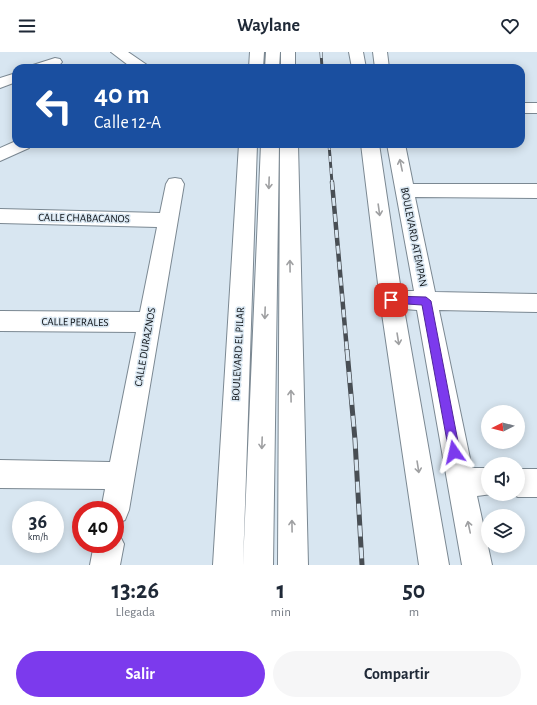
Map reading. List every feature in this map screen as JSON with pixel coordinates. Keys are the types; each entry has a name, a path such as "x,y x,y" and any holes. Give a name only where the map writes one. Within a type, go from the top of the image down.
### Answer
{"street":[{"path":"118,52 136,64"},
{"path":"256,64 257,52"},
{"path":"272,64 273,52"},
{"path":"288,52 288,64"},
{"path":"356,52 358,64"},
{"path":"380,52 382,64"},
{"path":"49,64 55,62"},
{"path":"525,108 537,108"},
{"path":"0,155 15,148"},
{"name":"BOULEVARD EL PILAR","path":"228,565 248,148"},
{"path":"258,565 270,148"},
{"path":"289,148 293,565"},
{"path":"371,148 391,300 434,565"},
{"name":"BOULEVARD ATEMPAN","path":"397,148 477,565"},
{"name":"CALLE DURAZNOS","path":"117,501 175,184"},
{"path":"406,190 537,191"},
{"name":"CALLE CHABACANOS","path":"0,216 168,220"},
{"path":"391,300 537,303"},
{"name":"CALLE PERALES","path":"0,321 149,322"},
{"path":"0,474 121,476"},
{"path":"460,482 481,482"},
{"path":"525,483 537,483"},
{"path":"105,565 107,553"}],"railway":[{"path":"321,52 322,64"},
{"path":"329,148 332,183"},
{"path":"332,182 347,351"},
{"path":"347,350 355,440 362,565"}],"route":[{"path":"391,300 426,301 454,452"}]}
